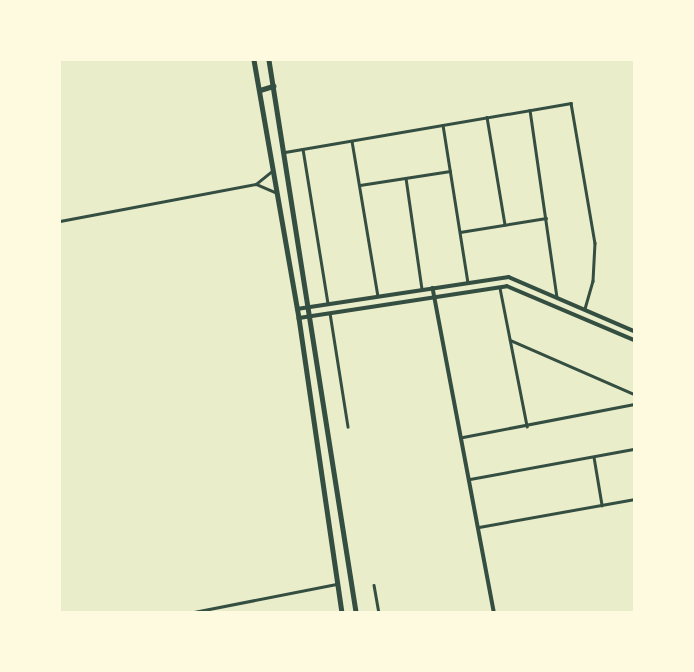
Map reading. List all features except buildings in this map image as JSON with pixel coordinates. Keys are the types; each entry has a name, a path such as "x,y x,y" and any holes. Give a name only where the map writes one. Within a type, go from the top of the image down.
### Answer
{"main road":[{"path":"254,60 299,318 342,612"},
{"path":"269,60 311,306 356,612"},
{"path":"260,90 273,86"},
{"path":"297,309 509,277 635,331"},
{"path":"299,318 500,286 635,340"},
{"path":"433,288 494,612"}],"street":[{"path":"285,152 571,103 594,229 593,281 585,309"},
{"path":"530,109 557,297"},
{"path":"487,117 505,225"},
{"path":"443,125 468,283"},
{"path":"352,141 379,296"},
{"path":"303,149 328,303"},
{"path":"60,221 256,184 273,168"},
{"path":"360,185 450,171"},
{"path":"405,178 423,289"},
{"path":"256,184 278,194"},
{"path":"460,232 546,218"},
{"path":"500,286 527,426"},
{"path":"330,313 348,427"},
{"path":"510,340 635,394"},
{"path":"463,436 635,404"},
{"path":"470,479 635,449"},
{"path":"593,457 602,505"},
{"path":"479,527 635,499"},
{"path":"194,612 337,584"},
{"path":"374,584 379,612"}]}
